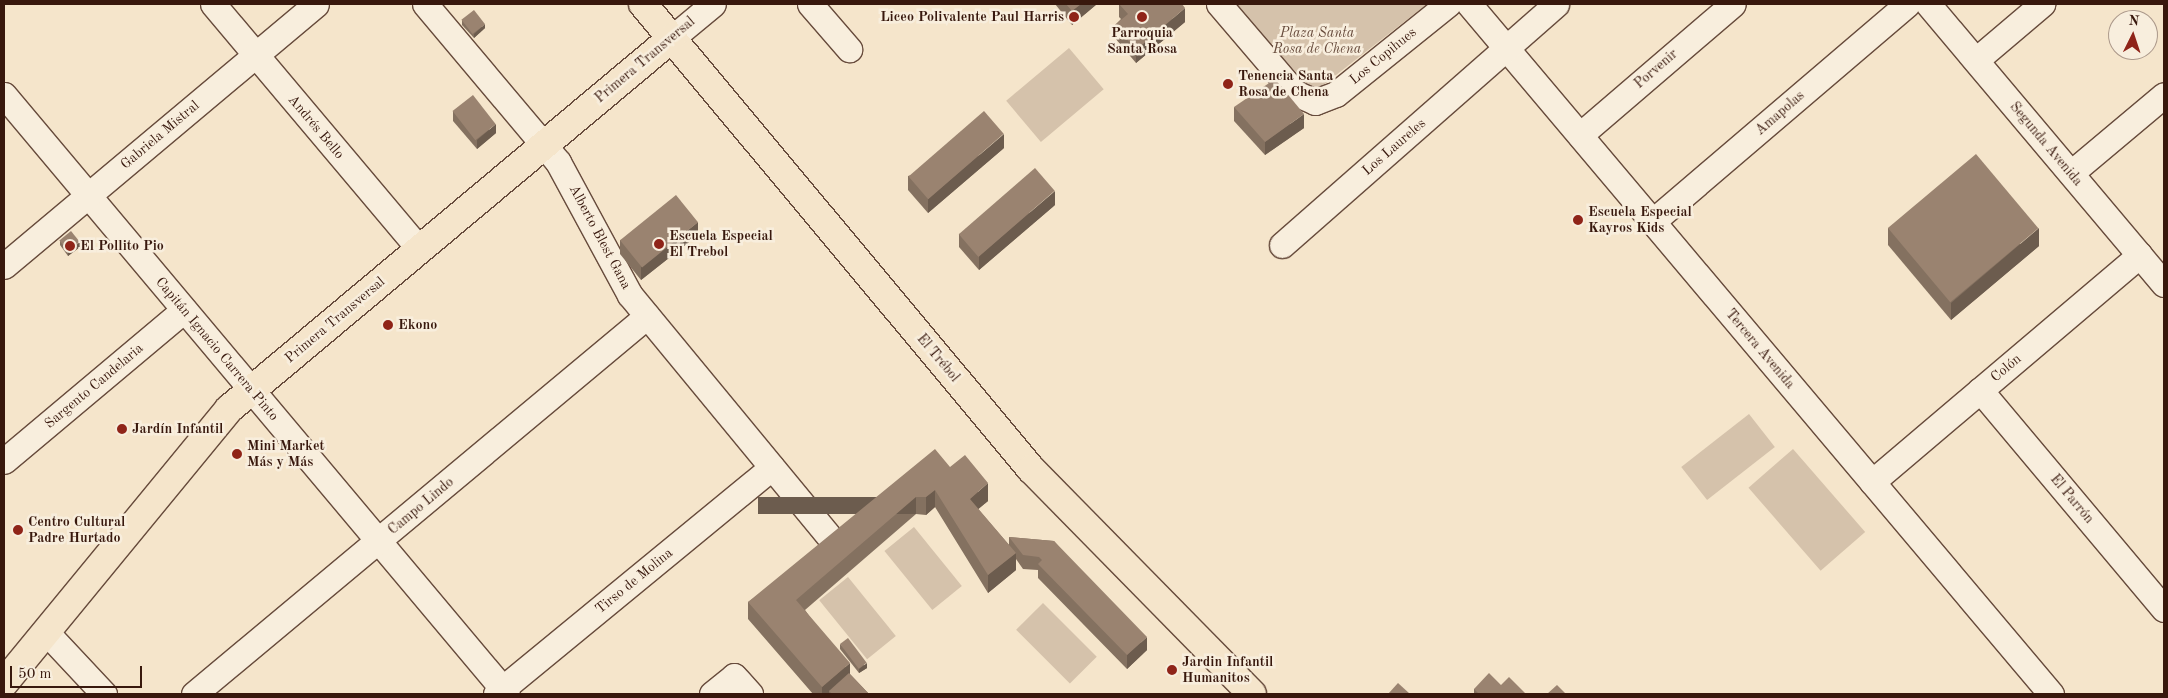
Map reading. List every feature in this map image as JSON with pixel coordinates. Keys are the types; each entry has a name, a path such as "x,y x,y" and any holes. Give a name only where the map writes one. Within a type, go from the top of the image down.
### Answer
{"main road":[{"name":"El Trébol","path":"643,4 1031,469 1252,694"},
{"name":"Primera Transversal","path":"4,683 220,420 252,389 672,38"}],"street":[{"name":"Andrés Bello","path":"213,4 419,249"},
{"name":"Gabriela Mistral","path":"4,266 316,4"},
{"name":"Alberto Blest Gana","path":"425,4 544,145 574,188 622,282 647,316 832,540"},
{"name":"Primera Transversal","path":"672,38 713,4"},
{"path":"810,4 849,49"},
{"name":"Los Copihues","path":"1219,4 1295,93 1315,102 1330,99 1448,4"},
{"name":"Tercera Avenida","path":"1469,4 2050,694"},
{"name":"Los Laureles","path":"1282,245 1556,4"},
{"name":"Porvenir","path":"1580,135 1733,4"},
{"name":"Amapolas","path":"1652,222 1907,4"},
{"name":"Segunda Avenida","path":"1928,4 2164,284"},
{"path":"1976,60 2042,4"},
{"path":"2071,174 2164,95"},
{"name":"Capitán Ignacio Carrera Pinto","path":"4,96 252,389 502,692"},
{"name":"Colón","path":"1872,482 2140,255"},
{"name":"Sargento Candelaria","path":"4,461 184,310"},
{"name":"Campo Lindo","path":"194,694 379,542 647,316"},
{"name":"El Parrón","path":"1980,390 2164,609"},
{"name":"Tirso de Molina","path":"502,692 772,467"},
{"path":"46,632 104,694"},
{"path":"712,694 734,676 750,694"}],"green space":[{"name":"Plaza Santa Rosa de Chena","path":"1232,4 1427,4 1322,86 1312,89"},
{"path":"1069,48 1104,89 1041,142 1006,101"},
{"path":"1749,414 1775,447 1707,500 1681,467"},
{"path":"1793,449 1865,532 1821,571 1748,488"},
{"path":"914,527 962,586 932,610 884,551"},
{"path":"848,577 896,636 867,659 819,600"},
{"path":"1043,603 1097,657 1070,684 1016,630"}],"building":[{"path":"1066,4 1081,4 1072,11"},
{"path":"1119,4 1182,4 1185,8 1136,50 1115,25 1128,14"},
{"path":"474,10 485,24 472,34 461,20"},
{"path":"1275,79 1304,114 1265,142 1234,107"},
{"path":"473,95 496,124 475,140 453,111"},
{"path":"984,111 1004,134 928,199 909,177"},
{"path":"1976,154 2038,228 1950,302 1888,228"},
{"path":"1035,168 1055,191 978,257 959,234"},
{"name":"Escuela Especial El Trebol","path":"676,195 698,222 642,268 620,240"},
{"path":"71,231 80,242 68,251 59,240"},
{"path":"935,449 950,467 965,455 988,483 970,499 1016,553 988,575 935,490 926,497 916,497 796,600 850,663 822,687 748,602"},
{"path":"1009,537 1054,541 1147,637 1127,655 1038,564 1042,560 1039,557 1023,555"},
{"path":"848,638 867,663 859,669 840,644"},
{"path":"849,673 869,694 832,694 829,691"},
{"path":"1489,673 1501,685 1509,677 1526,694 1479,694 1474,689"},
{"path":"1398,683 1410,694 1388,694"},
{"path":"1557,685 1566,694 1547,694"}],"place":[{"name":"Liceo Polivalente Paul Harris","path":"1074,17"},
{"name":"Parroquia Santa Rosa","path":"1142,17"},
{"name":"Tenencia Santa Rosa de Chena","path":"1228,84"},
{"name":"Escuela Especial Kayros Kids","path":"1578,220"},
{"name":"Escuela Especial El Trebol","path":"659,244"},
{"name":"El Pollito Pio","path":"70,246"},
{"name":"Ekono","path":"388,325"},
{"name":"Jardín Infantil","path":"122,429"},
{"name":"Mini Market Más y Más","path":"237,454"},
{"name":"Centro Cultural Padre Hurtado","path":"18,530"},
{"name":"Jardin Infantil Humanitos","path":"1172,670"}]}
